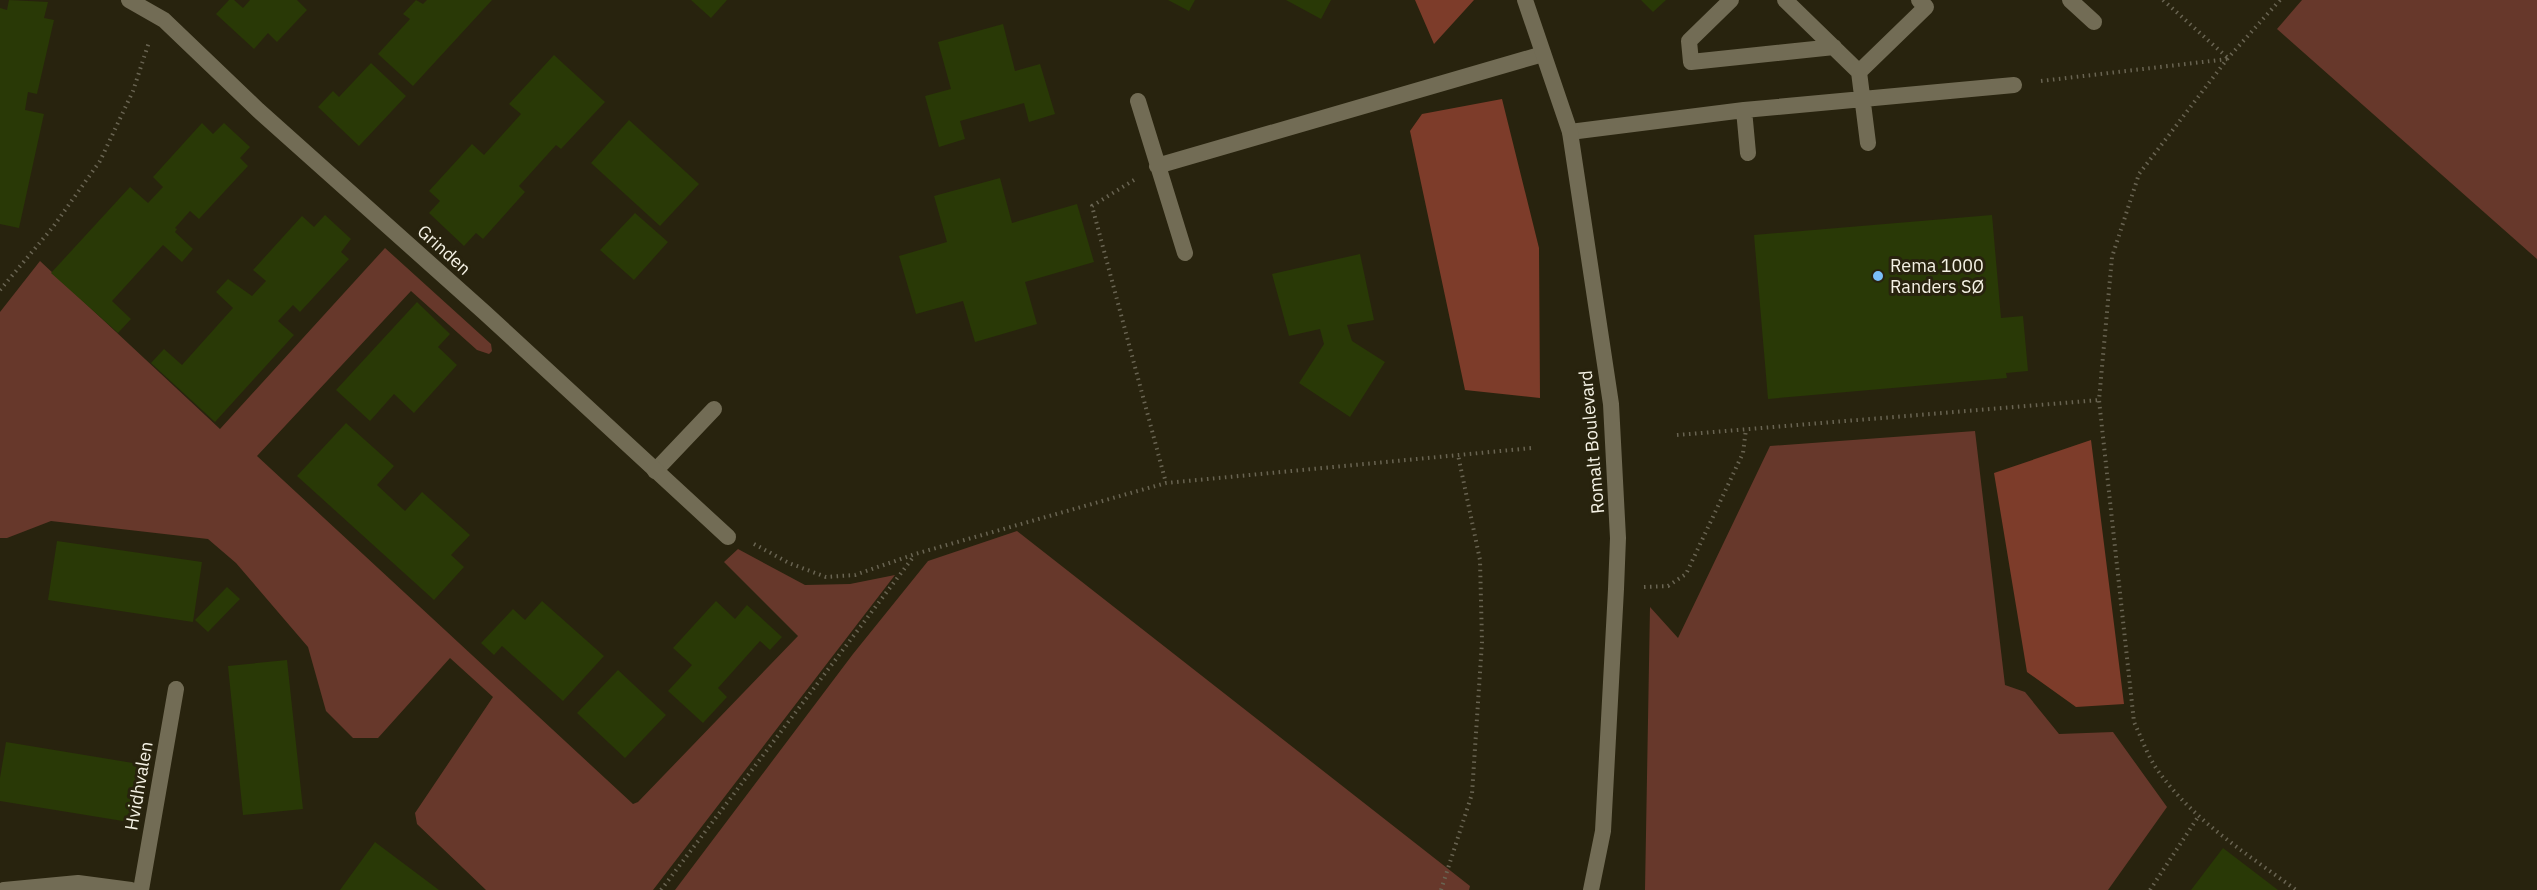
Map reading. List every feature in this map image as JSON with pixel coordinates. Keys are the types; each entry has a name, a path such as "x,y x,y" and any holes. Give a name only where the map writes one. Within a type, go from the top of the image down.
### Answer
{"street":[{"name":"Grinden","path":"129,0 146,4 164,20 258,110 484,312 728,537"},
{"name":"Romalt Boulevard","path":"1525,0 1570,132 1611,404 1618,538 1617,589 1603,831 1591,890"},
{"path":"1731,0 1689,41 1691,62 1834,47"},
{"path":"1785,0 1859,72 1868,143"},
{"path":"1859,72 1926,7 1919,0"},
{"path":"2070,0 2094,22"},
{"path":"1157,165 1543,54"},
{"path":"1570,132 1744,111 2014,85"},
{"path":"1138,101 1185,253"},
{"path":"1744,111 1748,153"},
{"path":"655,471 714,409"},
{"name":"Hvidhvalen","path":"141,890 176,689"},
{"path":"7,890 78,883 130,890"}],"path":[{"path":"2163,0 2228,58"},
{"path":"2280,0 2228,58 2139,174 2112,257 2099,400 2134,722 2155,765 2175,793 2198,817 2296,890"},
{"path":"0,290 53,226 100,161 133,91 146,45 164,20"},
{"path":"2014,85 2228,58"},
{"path":"1157,165 1092,206 1166,483"},
{"path":"1677,435 2099,400"},
{"path":"1617,589 1668,586 1686,574 1739,462 1746,429"},
{"path":"728,537 740,537 789,562 826,577 855,575 915,554 1166,483 1532,448"},
{"path":"1441,890 1472,794 1482,642 1479,560 1458,455"},
{"path":"661,890 915,554"},
{"path":"2150,890 2198,817"}],"shaded area":[{"path":"1415,0 1474,0 1434,44"},
{"path":"2302,0 2537,0 2537,259 2277,29"},
{"path":"1502,99 1539,248 1540,398 1465,390 1410,131 1422,114"},
{"path":"385,248 491,344 492,351 489,354 477,350 411,291 257,456 633,804 638,802 798,636 724,562 738,549 805,585 850,584 895,575 653,890 486,890 417,824 415,813 493,697 450,658 378,738 353,738 326,711 308,647 236,563 208,539 51,521 7,538 0,538 0,312 40,261 220,429"},
{"path":"1975,431 2005,685 2025,692 2059,734 2113,732 2167,807 2108,890 1645,890 1650,607 1678,638 1770,446"},
{"path":"2091,440 2124,704 2076,707 2027,672 1994,473"},
{"path":"1017,531 1470,886 1469,890 675,890 853,654 928,561"}],"building":[{"path":"9,0 48,2 44,18 54,20 37,94 28,92 25,110 44,114 19,228 0,224 0,8 7,10"},
{"path":"229,0 234,0 243,8 250,0 297,0 307,10 277,42 268,33 254,49 216,14"},
{"path":"416,0 423,4 427,0 492,0 413,86 378,54 410,19 403,14"},
{"path":"691,0 727,0 711,18"},
{"path":"1168,0 1195,0 1189,11"},
{"path":"1286,0 1331,0 1321,19"},
{"path":"1641,0 1666,0 1653,12"},
{"path":"1003,24 1015,71 1040,64 1055,114 1029,122 1024,103 960,121 965,139 939,147 925,96 951,89 938,42"},
{"path":"554,55 605,102 561,149 556,145 519,186 525,192 483,239 476,233 464,246 429,213 440,201 429,191 472,144 484,155 521,114 509,104"},
{"path":"371,63 406,96 359,146 318,107 333,91 339,97"},
{"path":"629,120 699,184 660,226 591,163"},
{"path":"202,123 213,134 224,123 250,147 240,158 248,166 199,219 190,211 175,228 177,229 175,232 193,249 182,262 163,245 112,301 131,319 118,333 51,273 130,187 148,203 163,187 153,177"},
{"path":"1000,178 1012,223 1077,204 1094,262 1025,282 1037,324 975,342 963,301 916,314 899,256 947,242 934,196"},
{"path":"635,213 668,242 634,280 600,250"},
{"path":"325,215 351,239 341,252 349,259 300,312 293,305 278,321 294,335 215,422 151,363 164,349 182,365 233,308 216,292 228,279 252,296 266,281 253,270 302,216 314,227"},
{"name":"Rema 1000 Randers SØ","path":"1992,215 2001,318 2023,316 2028,371 2006,373 2007,378 1768,399 1754,235"},
{"path":"1360,254 1374,320 1347,325 1352,341 1385,362 1350,417 1299,383 1324,344 1320,329 1289,336 1272,274"},
{"path":"417,302 450,334 438,347 457,365 414,413 394,394 370,421 336,390"},
{"path":"346,423 394,466 377,485 405,511 422,492 470,535 451,555 464,567 434,600 297,476"},
{"path":"57,541 202,562 193,622 48,600"},
{"path":"227,587 240,599 208,632 195,620"},
{"path":"542,601 604,656 563,701 502,646 494,655 481,643 513,609 525,620"},
{"path":"716,601 735,619 747,605 782,637 770,650 760,641 718,688 727,697 703,723 668,691 692,665 673,648"},
{"path":"287,660 303,809 243,815 228,666"},
{"path":"618,670 666,715 625,758 577,713"},
{"path":"6,742 139,764 129,822 0,801 0,778"},
{"path":"375,842 439,890 340,890"},
{"path":"2223,848 2278,890 2191,890"}],"place":[{"name":"Rema 1000 Randers SØ","path":"1878,276"}]}
